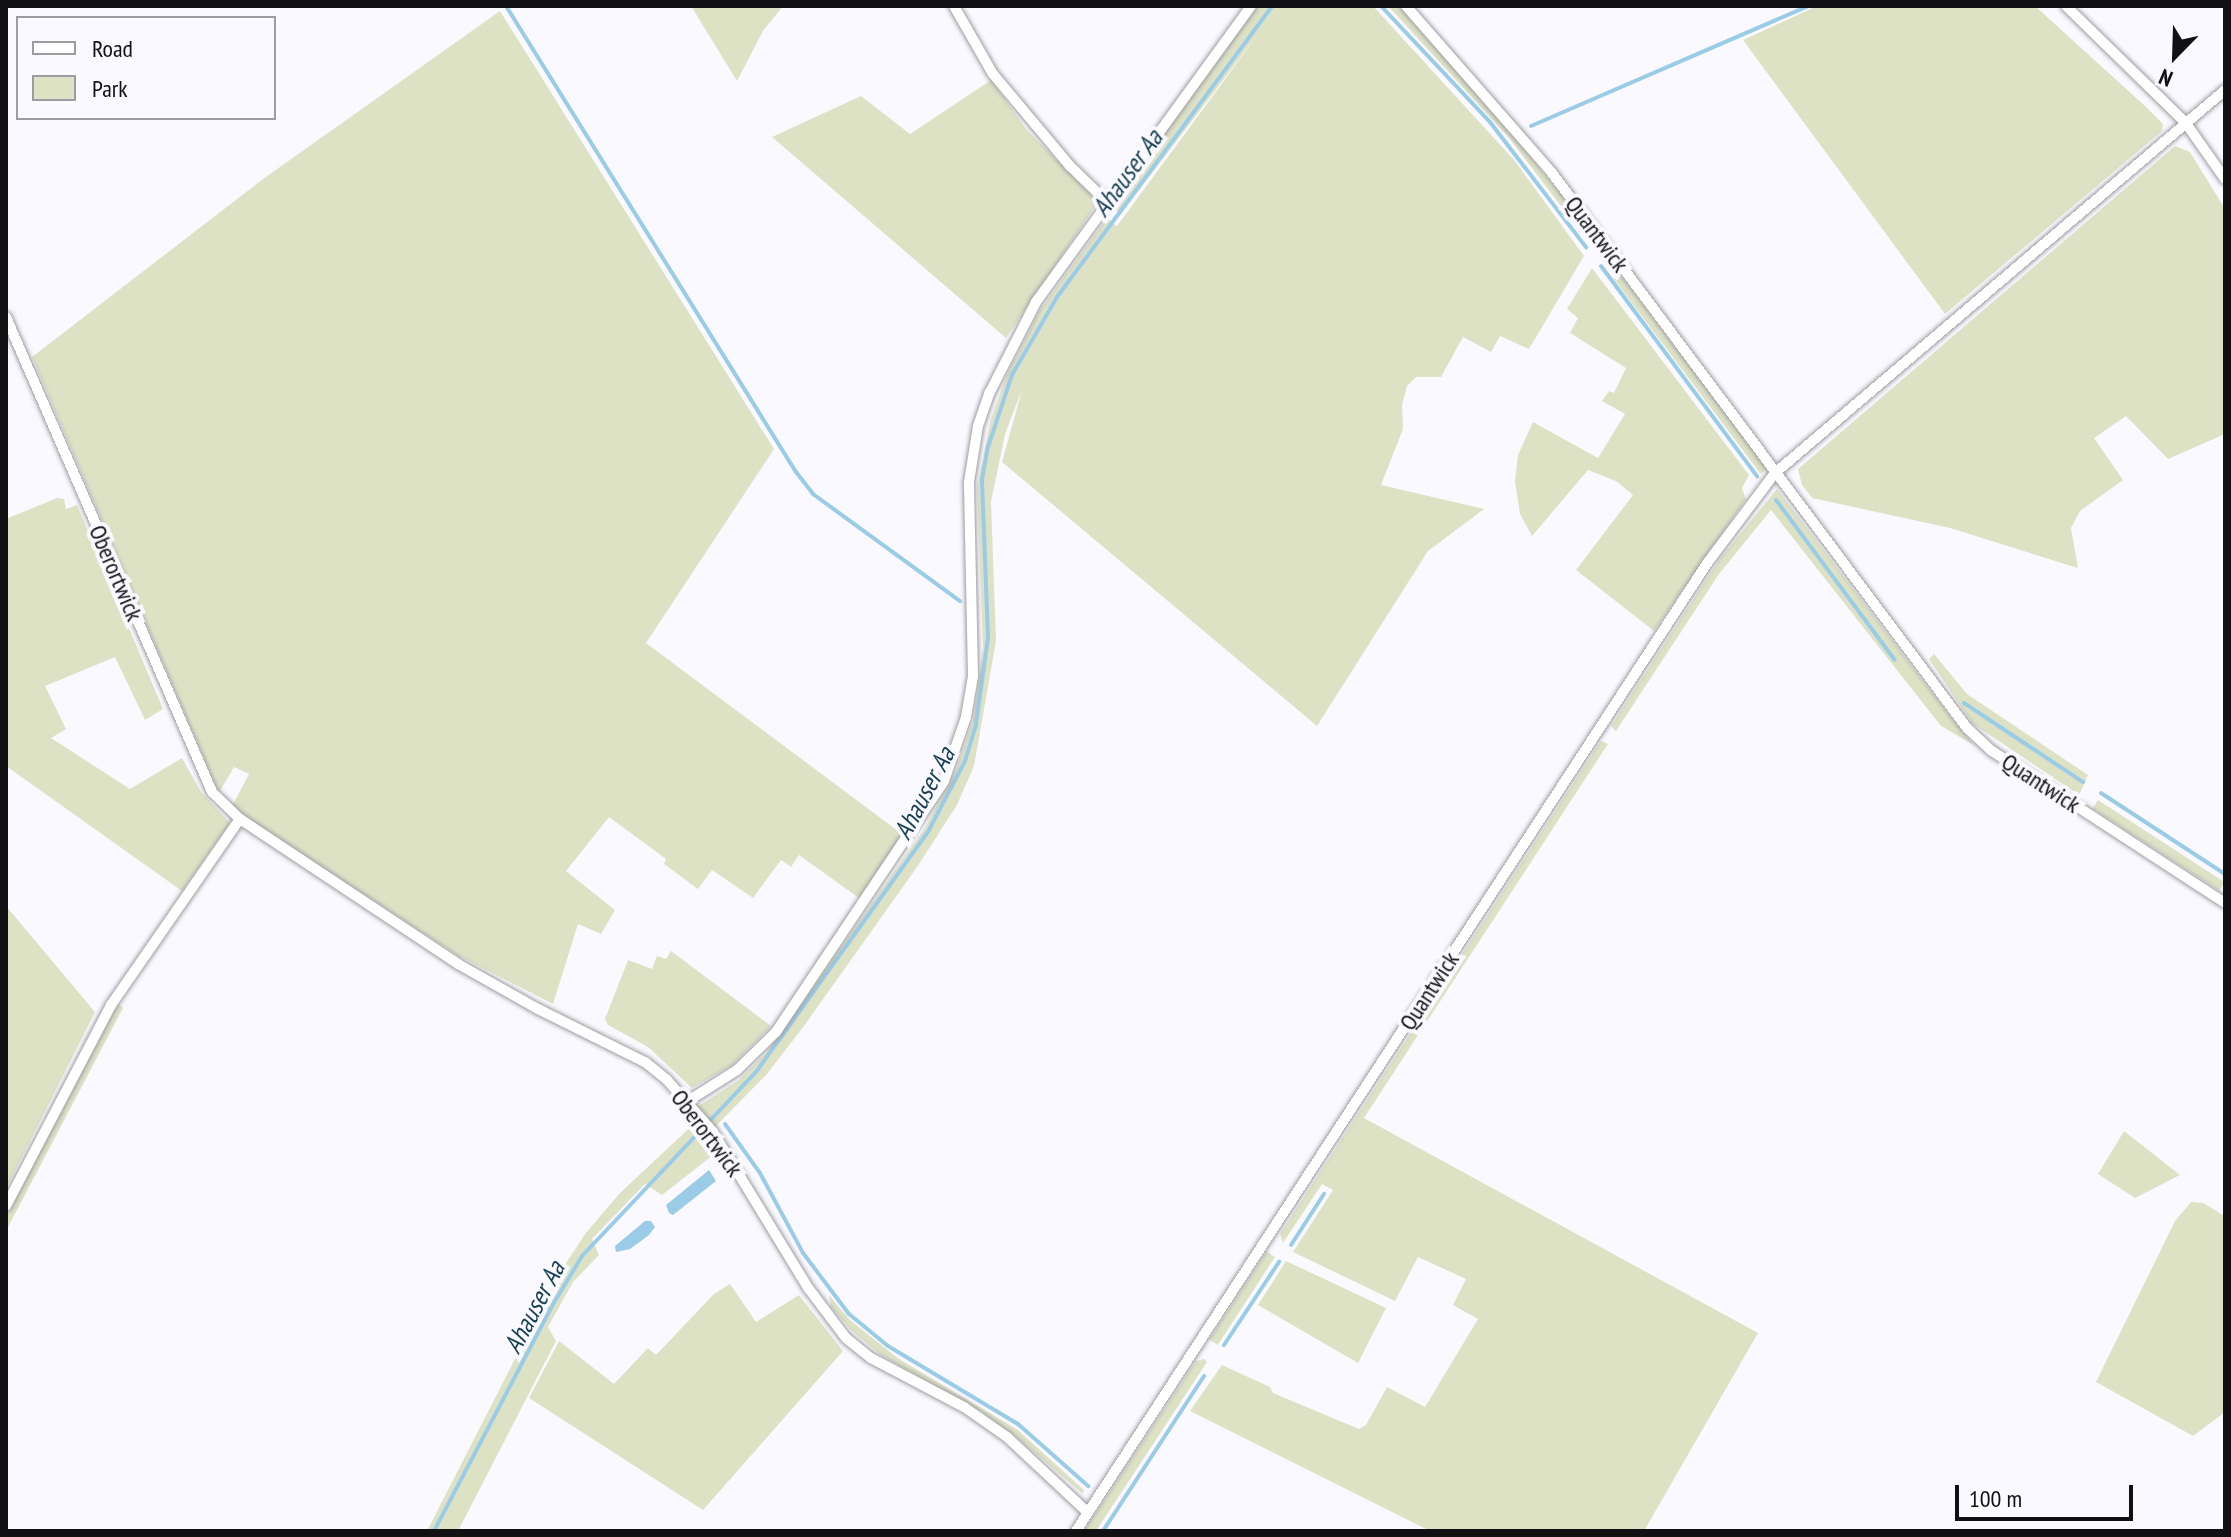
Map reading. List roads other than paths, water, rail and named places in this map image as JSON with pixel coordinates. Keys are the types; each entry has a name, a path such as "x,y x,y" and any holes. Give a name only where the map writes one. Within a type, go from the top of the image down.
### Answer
{"street":[{"path":"954,6 993,74 1061,156 1108,203"},
{"path":"688,1101 737,1070 776,1032 944,781 966,717 973,676 975,642 968,514 970,468 978,426 1007,355 1028,314 1251,6"},
{"name":"Quantwick","path":"1406,6 1552,173 1967,728 1992,751 2225,903"},
{"path":"2066,6 2185,122 2225,179"},
{"name":"Quantwick","path":"1086,1511 1708,562 1775,473 2225,90"},
{"name":"Oberortwick","path":"6,317 206,782 223,805 484,979 645,1062 688,1101 713,1132 809,1289 846,1338 871,1358 964,1407 1007,1437 1086,1511"},
{"path":"6,1206 111,1005 240,819"},
{"path":"1076,1531 1086,1511"}],"water":[{"path":"709,1170 716,1181 673,1215 669,1213 666,1205"},
{"path":"645,1221 651,1221 655,1227 649,1235 630,1249 616,1252 615,1246"}],"waterway":[{"path":"506,6 796,472 813,494 960,601"},
{"name":"Ahauser Aa","path":"434,1531 555,1301 582,1256 756,1072 929,830 965,761 976,724 988,637 982,480 988,447 1012,375 1057,297 1272,6"},
{"path":"1381,6 1490,122 1586,247"},
{"path":"1531,126 1808,6"},
{"path":"1601,266 1757,476"},
{"path":"1776,500 1895,660"},
{"path":"1964,703 2083,782"},
{"path":"2101,793 2225,874"},
{"path":"725,1124 760,1173 803,1253 849,1314 888,1346 1018,1424 1088,1486"},
{"path":"1291,1245 1324,1194"},
{"path":"1224,1345 1279,1262"},
{"path":"1103,1531 1204,1376"}]}
